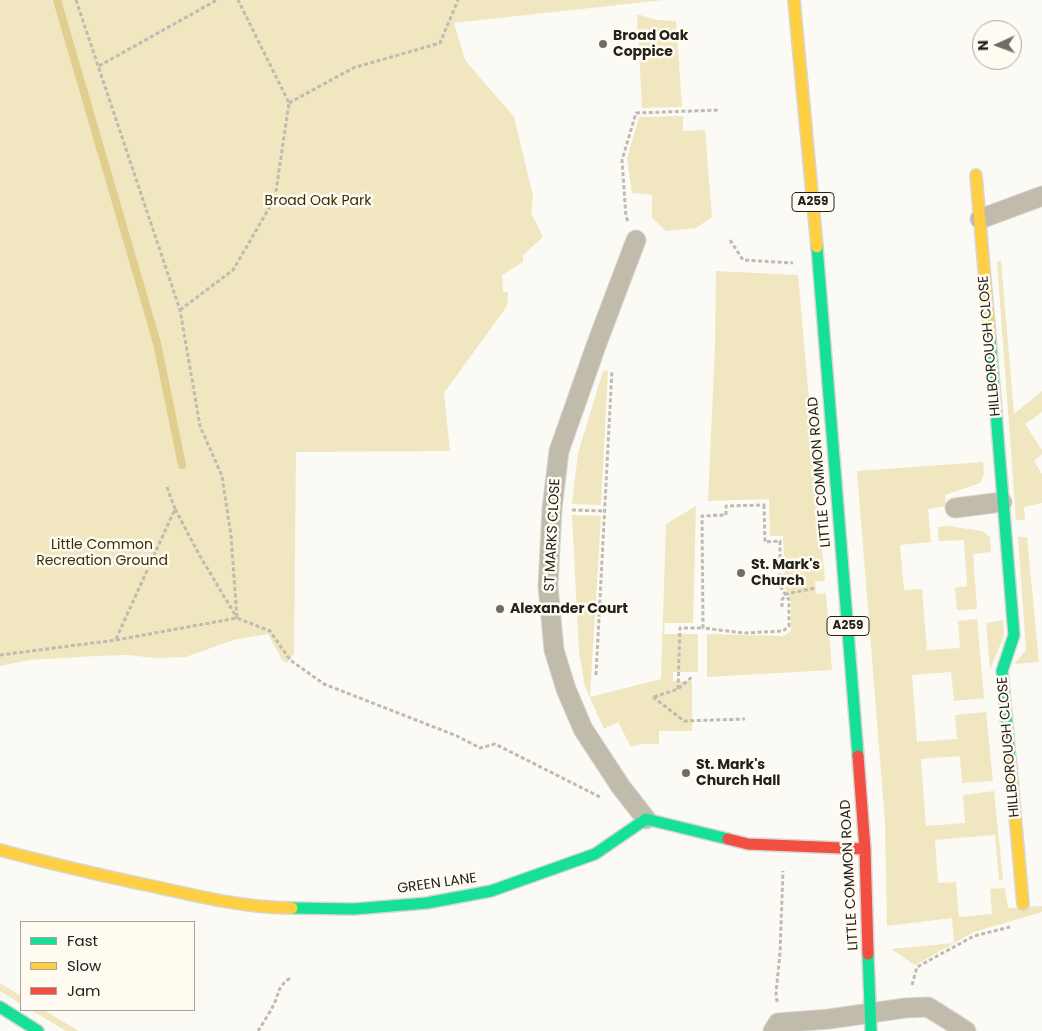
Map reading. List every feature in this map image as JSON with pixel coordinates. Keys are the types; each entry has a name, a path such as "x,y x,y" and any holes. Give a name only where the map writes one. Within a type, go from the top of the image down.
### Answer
{"main road":[{"name":"LITTLE COMMON ROAD","path":"794,0 819,264 865,849 871,1022"},
{"name":"HILLBOROUGH CLOSE","path":"976,176 1014,636 1002,671 1023,904"},
{"path":"646,819 748,844 865,849"},
{"name":"GREEN LANE","path":"0,850 69,868 204,898 274,908 354,909 427,903 491,891 595,854 646,819"},
{"path":"0,1007 12,1024 38,1031"}],"street":[{"path":"980,219 1042,196"},
{"name":"ST MARKS CLOSE","path":"636,240 596,343 560,451 552,509 548,586 554,650 566,689 583,729 621,787 646,819"},
{"path":"955,508 1002,502"},
{"path":"776,1027 871,1022 905,1008 928,1007 966,1031"}],"path":[{"path":"76,0 180,310 200,426 222,476 231,536 237,618"},
{"path":"99,66 218,0"},
{"path":"180,310 232,270 274,198 289,103 238,0"},
{"path":"289,103 352,68 440,43 458,0"},
{"path":"636,240 626,217 622,160 636,113 719,110"},
{"path":"730,240 743,260 819,264"},
{"path":"596,675 612,369"},
{"path":"167,487 175,509 200,556 237,618"},
{"path":"678,689 680,628 703,628 744,633 783,631 789,626 789,600 780,586 780,541 765,542 764,506 726,506 726,516 702,516 703,628"},
{"path":"116,640 175,509"},
{"path":"552,509 604,511"},
{"path":"782,607 782,600 786,594 815,588"},
{"path":"0,655 116,640 237,618 270,631 290,660 324,684 457,736 480,748 495,744 603,798"},
{"path":"692,677 678,689 654,697 684,722 745,719"},
{"path":"776,1027 776,993 779,971 784,846"},
{"path":"905,1008 917,967 974,936 1010,926"},
{"path":"258,1031 275,1003 282,984 290,978"}],"green space":[{"name":"Broad Oak Park","path":"0,0 663,0 454,23 465,60 514,117 533,196 531,213 543,237 523,255 523,262 502,275 503,292 508,292 507,306 444,393 450,451 296,452 294,654 287,663 282,660 268,634 233,640 186,657 96,656 29,660 0,666"},
{"path":"637,14 657,20 676,21 682,107 642,108"},
{"path":"683,116 683,131 705,130 712,217 696,228 666,231 652,218 652,195 632,193 627,158 639,117"},
{"path":"1001,261 1014,414 1042,391 1042,412 1025,424 1042,450 1042,454 1034,461 1042,474 1042,503 1024,507 1025,520 1016,520 997,262"},
{"path":"716,271 798,275 825,581 815,582 816,594 826,593 832,670 707,677 707,634 784,636 791,631 791,601 785,588 783,536 770,536 769,499 708,501 715,347"},
{"path":"608,370 601,505 572,504 578,453 603,371"},
{"path":"983,462 984,474 980,483 945,495 946,506 928,509 931,542 900,545 904,590 922,589 927,650 960,648 958,621 977,619 984,698 954,701 951,672 912,675 917,742 957,739 955,715 986,712 993,781 962,783 960,756 921,759 926,826 965,823 963,795 994,791 1003,880 999,880 995,835 935,840 938,883 956,882 959,917 992,914 990,889 1005,888 1008,908 1042,906 1042,912 974,932 915,965 891,949 954,943 952,918 887,926 885,822 857,471"},
{"path":"696,506 693,623 665,623 664,634 698,634 698,672 673,672 673,681 692,681 692,731 659,731 659,744 641,744 631,747 618,722 604,729 585,687 579,652 572,515 601,516 590,697 661,679 666,524"},
{"path":"948,526 982,531 990,537 991,552 973,554 977,609 957,610 955,588 967,586 964,540 939,541 938,527"},
{"path":"1018,537 1027,537 1039,662 1014,664 1026,650"},
{"path":"1003,620 1004,636 990,669 986,623"},
{"path":"0,983 20,995 20,1003 0,991"},
{"path":"33,1011 46,1011 79,1031 66,1031"}],"waterway":[{"path":"57,0 157,343 182,465"}],"traffic: fast":[{"path":"817,247 858,756"},
{"path":"990,339 1014,635 1002,671 1010,759"},
{"path":"292,908 354,909 427,903 491,891 595,854 646,819 728,839"},
{"path":"868,954 871,1031"},
{"path":"0,1007 38,1031"}],"traffic: slow":[{"path":"794,0 817,247"},
{"path":"976,175 990,339"},
{"path":"1010,759 1023,904"},
{"path":"0,850 78,870 207,898 241,904 292,908"}],"traffic: jam":[{"path":"858,756 865,849 868,954"},
{"path":"728,839 748,844 865,849"}],"place":[{"name":"Broad Oak Coppice","path":"603,44"},
{"name":"St. Mark's Church","path":"741,573"},
{"name":"Alexander Court","path":"500,609"},
{"name":"St. Mark's Church Hall","path":"686,773"}],"park label":[{"name":"Little Common Recreation Ground","path":"102,554"}]}
